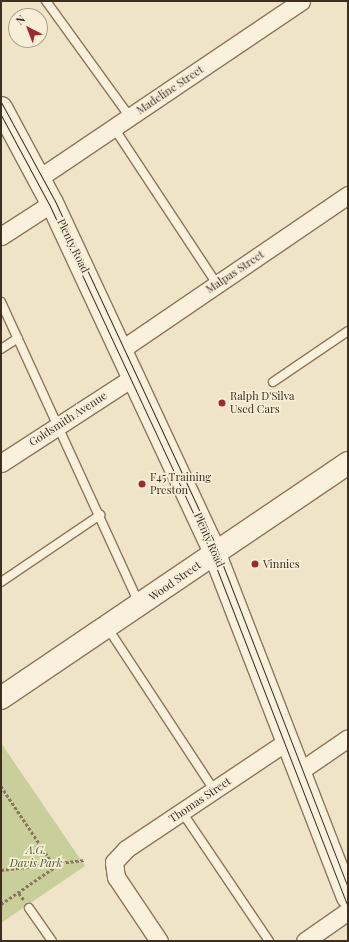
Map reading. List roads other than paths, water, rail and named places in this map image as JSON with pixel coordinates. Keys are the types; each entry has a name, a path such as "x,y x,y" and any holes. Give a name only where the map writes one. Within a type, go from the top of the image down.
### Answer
{"main road":[{"name":"Plenty Road","path":"1,108 52,203 122,348 215,554 289,740 348,897"},
{"name":"Wood Street","path":"1,698 215,554 345,470"}],"street":[{"name":"Madeline Street","path":"39,178 301,1"},
{"name":"Malpas Street","path":"122,348 348,195"},
{"path":"1,236 52,203"},
{"name":"Goldsmith Avenue","path":"1,463 135,376"},
{"path":"300,771 348,738"},
{"name":"Thomas Street","path":"159,941 116,877 114,862 182,812 289,740"},
{"path":"305,941 348,911"}],"lane":[{"path":"46,1 130,117"},
{"path":"114,128 217,284"},
{"path":"1,302 140,605"},
{"path":"273,382 348,331"},
{"path":"1,349 18,338"},
{"path":"1,582 100,515"},
{"path":"107,627 214,790"},
{"path":"182,812 269,941"},
{"path":"29,908 52,941"}],"tram line":[{"path":"1,102 55,201 212,537 348,887"},
{"path":"1,115 49,204 206,541 348,907"}],"place":[{"name":"Ralph D'Silva Used Cars","path":"222,403"},
{"name":"F45 Training Preston","path":"142,484"},
{"name":"Vinnies","path":"255,564"}],"park label":[{"name":"A.G. Davis Park","path":"36,857"}]}
